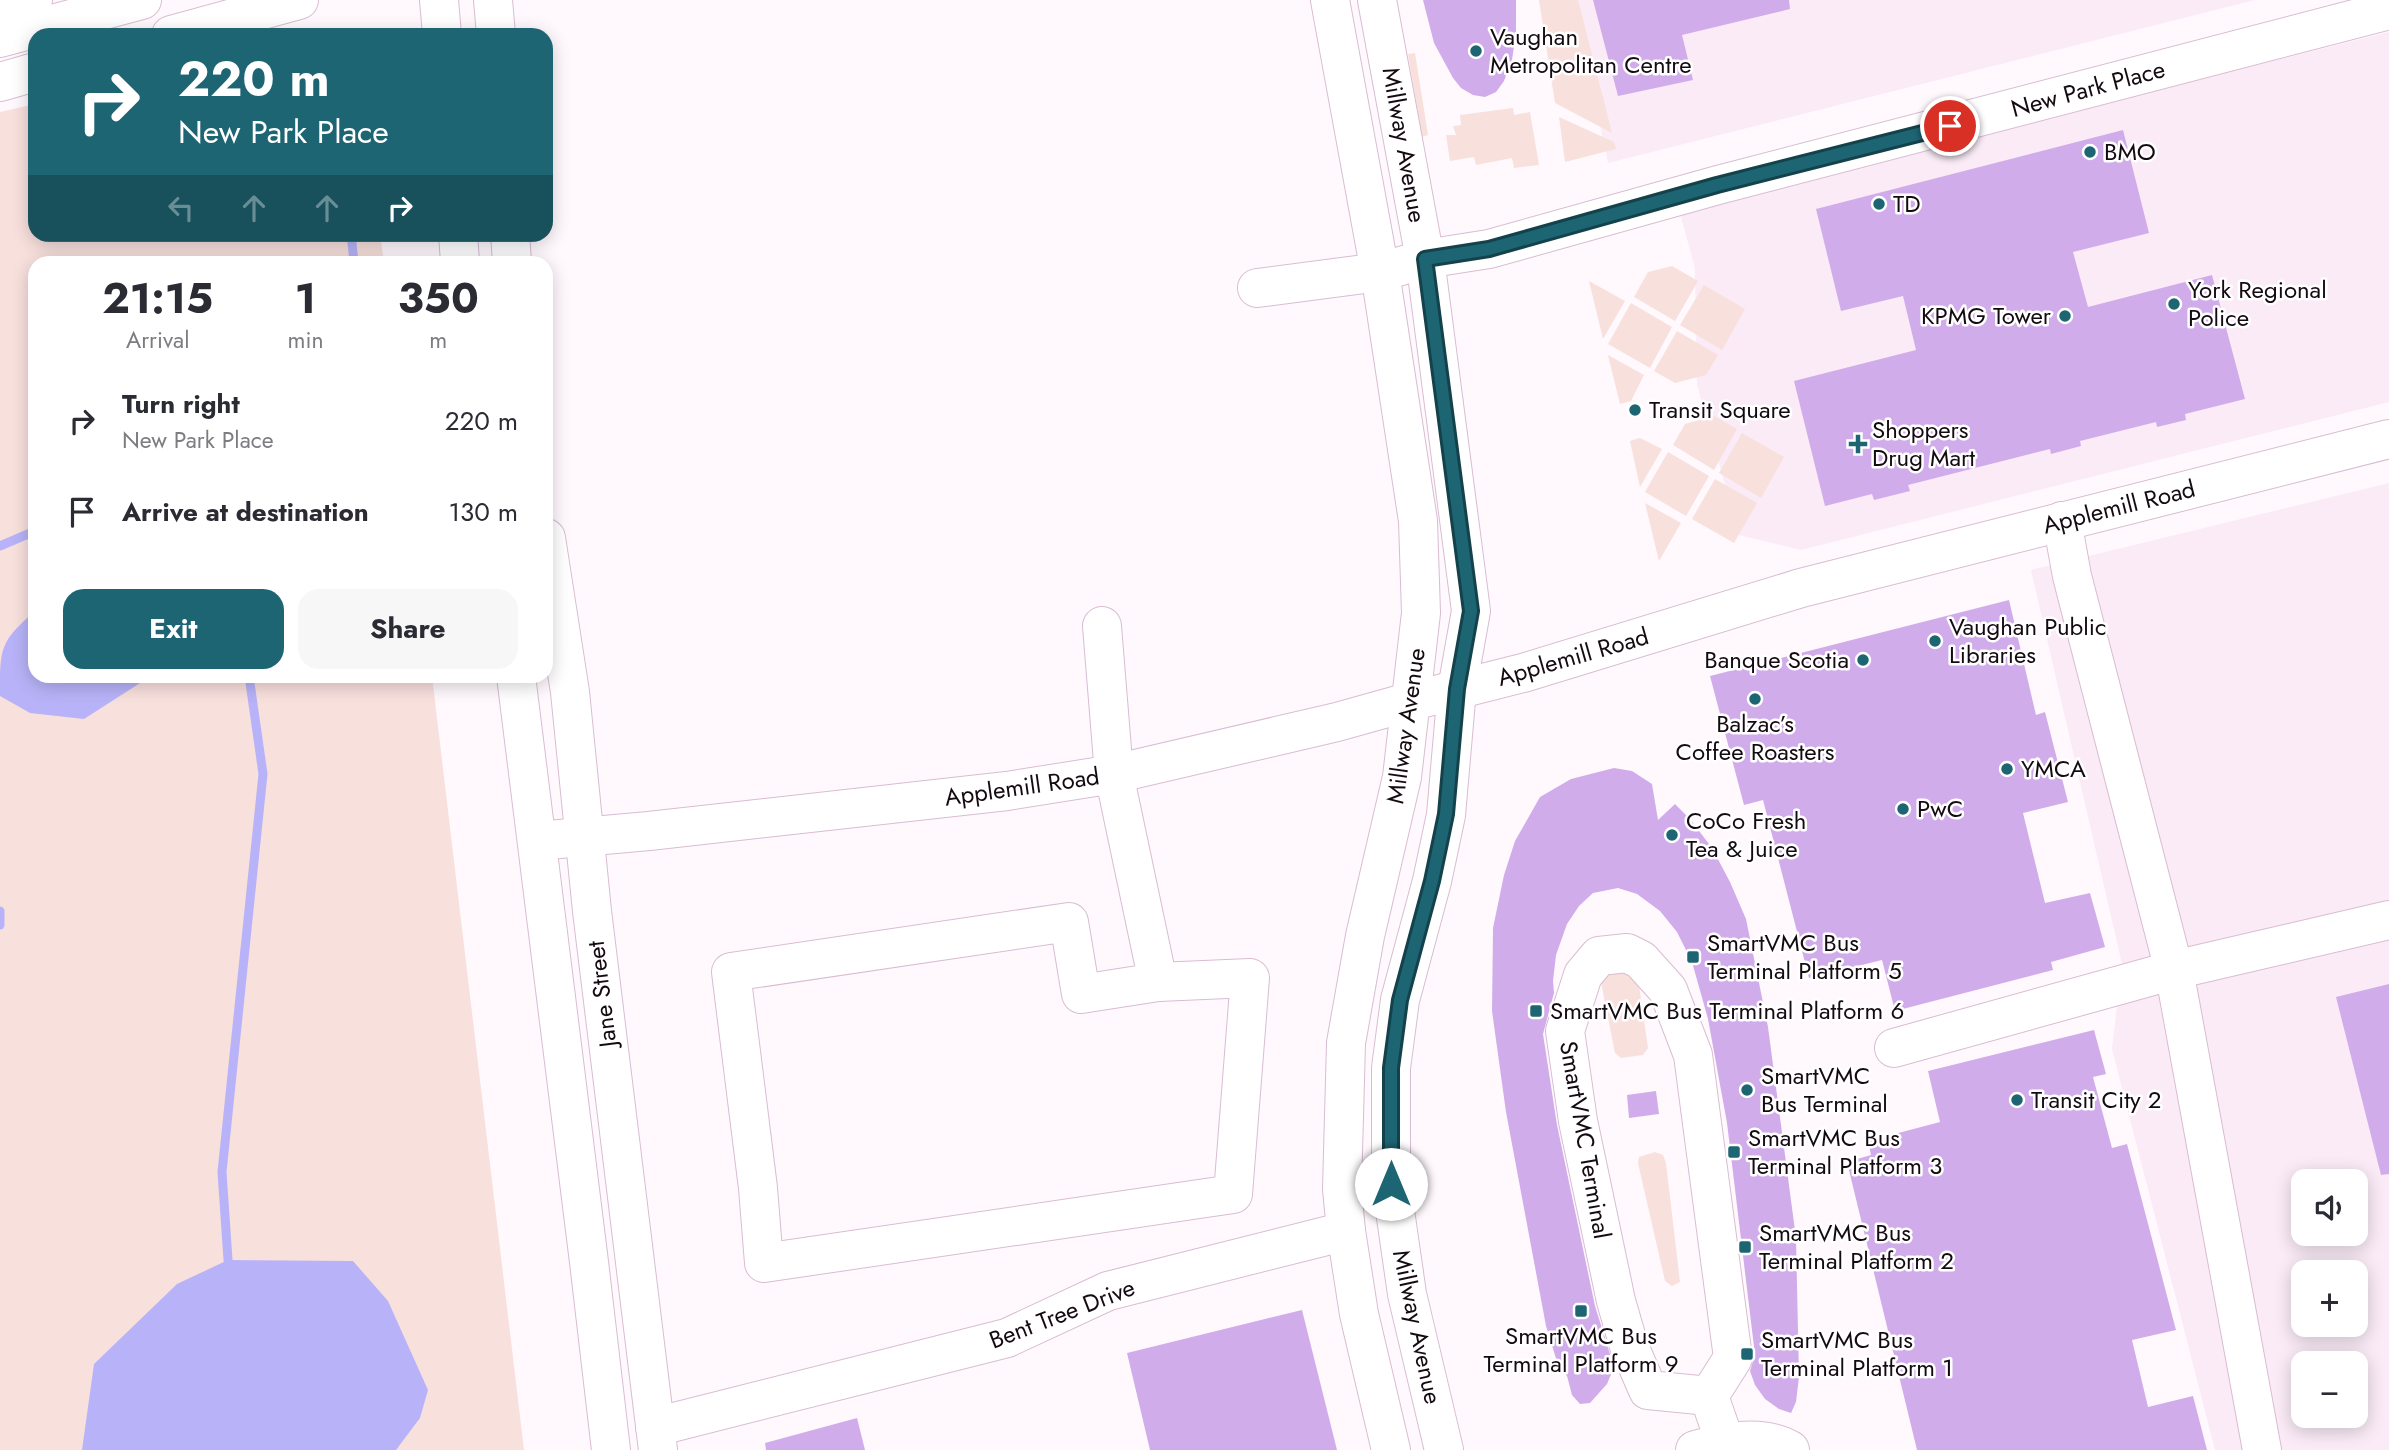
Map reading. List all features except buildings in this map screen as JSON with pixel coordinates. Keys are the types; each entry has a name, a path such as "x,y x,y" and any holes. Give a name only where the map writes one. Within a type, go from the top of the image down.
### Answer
{"street":[{"path":"0,9 33,0"},
{"path":"37,28 142,0"},
{"path":"197,28 299,0"},
{"path":"439,0 441,28"},
{"path":"493,0 495,28"},
{"name":"Millway Avenue","path":"1330,0 1380,272 1418,522 1421,613 1402,777 1365,936 1346,1043 1342,1189 1346,1231 1359,1314 1391,1450"},
{"name":"Millway Avenue","path":"1377,0 1425,259 1471,611 1457,689 1446,814 1432,881 1400,1000 1391,1068 1391,1184 1407,1294 1444,1450"},
{"name":"New Park Place","path":"1257,288 1380,272 1425,259 1489,249 1717,185 2389,10"},
{"path":"0,38 28,31"},
{"path":"0,82 28,74"},
{"name":"Applemill Road","path":"537,841 1007,791 1114,774 1337,723 1523,673 1801,588 2389,439"},
{"path":"2062,521 2072,576 2174,970 2262,1450"},
{"name":"Jane Street","path":"553,583 570,692 657,1439"},
{"path":"1102,626 1114,774 1158,982"},
{"name":"Jane Street","path":"517,683 611,1450"},
{"path":"1894,1048 2174,970 2389,920"},
{"path":"1069,922 1081,994 1158,982 1250,978 1233,1194 764,1264 758,1188 732,972 1069,922"},
{"name":"SmartVMC Terminal","path":"1628,953 1641,960 1668,990 1693,1055 1733,1358 1709,1395 1648,1390 1629,1346 1616,1301 1578,1121 1565,1031 1583,975 1599,956 1628,953"},
{"name":"Bent Tree Drive","path":"657,1439 1007,1338 1108,1291 1346,1231"},
{"path":"1709,1395 1710,1446 1752,1439 1782,1445 1790,1450"}],"shaded area":[{"path":"1539,0 1578,0 1612,133 1555,103"},
{"path":"1574,0 2255,0 1608,163"},
{"name":"KPMG Tower","path":"2389,32 2389,402 1801,550 1739,535 1697,385 1695,269 1679,209"},
{"path":"1415,53 1428,135 1422,137 1408,54"},
{"path":"28,106 28,242 381,242 383,256 28,256 28,683 433,683 524,1450 0,1450 0,112"},
{"path":"1513,108 1514,115 1530,112 1539,165 1514,168 1512,158 1476,165 1474,157 1450,161 1446,135 1456,135 1453,126 1461,125 1460,115"},
{"path":"1559,117 1614,142 1616,149 1565,162"},
{"path":"1672,266 1698,281 1675,321 1634,297 1648,272"},
{"path":"1589,281 1625,301 1603,339"},
{"path":"1704,285 1745,309 1722,350 1680,325"},
{"path":"1631,303 1672,327 1650,368 1608,344"},
{"path":"1677,331 1718,355 1706,375 1675,383 1654,371"},
{"path":"1608,355 1644,375 1631,401 1620,404"},
{"path":"1714,416 1737,429 1714,470 1673,445 1685,424"},
{"path":"1742,433 1784,457 1761,498 1719,473"},
{"path":"1640,438 1662,449 1640,487 1630,441"},
{"path":"1668,452 1709,476 1686,516 1645,492"},
{"path":"1715,479 1757,503 1734,543 1692,519"},
{"path":"2389,483 2389,1450 2215,1450 2112,1049 2122,964 2031,570"},
{"path":"1645,503 1681,523 1659,561"},
{"path":"28,618 28,683 140,683 84,719 30,713 0,696 4,647 15,630"},
{"path":"1636,964 1648,1048 1643,1055 1621,1058 1615,1053 1598,967"},
{"path":"1655,1152 1663,1155 1666,1163 1680,1282 1672,1286 1665,1281 1638,1163 1639,1157"},
{"path":"228,1260 353,1261 388,1301 428,1390 420,1418 396,1450 82,1450 94,1364 177,1284"}],"waterway":[{"path":"352,242 353,256"},
{"path":"0,546 28,534"},
{"path":"228,1260 222,1172 263,774 250,683"},
{"path":"0,911 0,925"}],"place":[{"name":"Vaughan Metropolitan Centre","path":"1476,51"},
{"name":"BMO","path":"2090,152"},
{"name":"TD","path":"1879,204"},
{"name":"York Regional Police","path":"2174,304"},
{"name":"KPMG Tower","path":"2065,316"},
{"name":"Transit Square","path":"1635,410"},
{"name":"Shoppers Drug Mart","path":"1858,444"},
{"name":"Vaughan Public Libraries","path":"1935,641"},
{"name":"Banque Scotia","path":"1863,660"},
{"name":"Balzac’s Coffee Roasters","path":"1755,699"},
{"name":"YMCA","path":"2007,769"},
{"name":"PwC","path":"1903,809"},
{"name":"CoCo Fresh Tea & Juice","path":"1672,835"},
{"name":"SmartVMC Bus Terminal Platform 5","path":"1693,957"},
{"name":"SmartVMC Bus Terminal Platform 6","path":"1536,1011"},
{"name":"SmartVMC Bus Terminal","path":"1747,1090"},
{"name":"Transit City 2","path":"2017,1100"},
{"name":"SmartVMC Bus Terminal Platform 3","path":"1734,1152"},
{"name":"SmartVMC Bus Terminal Platform 2","path":"1745,1247"},
{"name":"SmartVMC Bus Terminal Platform 9","path":"1581,1311"},
{"name":"SmartVMC Bus Terminal Platform 1","path":"1747,1354"}],"route":[{"path":"1391,1184 1391,1068 1400,1000 1432,881 1446,814 1457,689 1471,611 1425,259 1489,249 1717,185 1950,126"}]}
